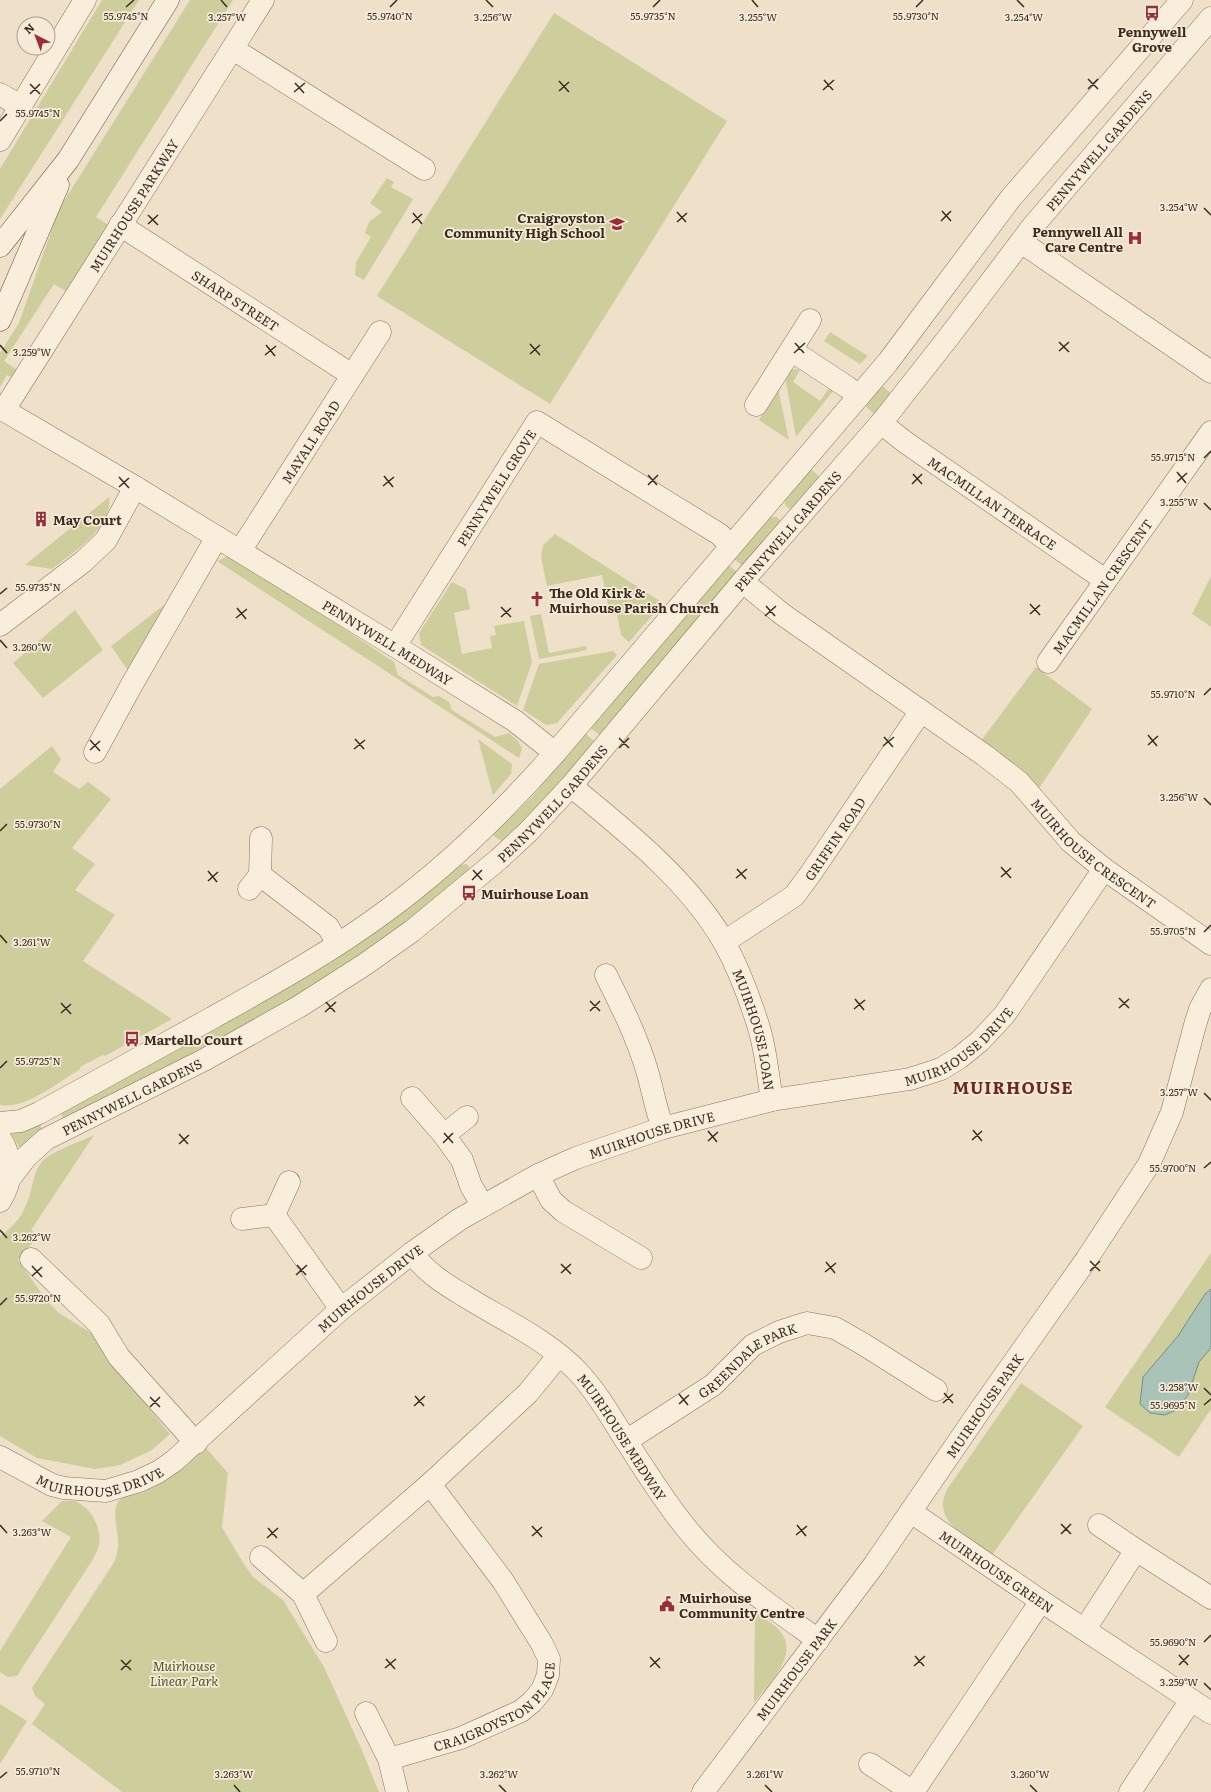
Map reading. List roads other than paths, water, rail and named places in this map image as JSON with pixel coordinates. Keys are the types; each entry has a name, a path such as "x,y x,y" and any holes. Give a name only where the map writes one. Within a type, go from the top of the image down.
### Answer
{"street":[{"path":"0,140 85,0"},
{"path":"0,246 68,160 168,0"},
{"name":"MUIRHOUSE PARKWAY","path":"2,409 263,0"},
{"name":"PENNYWELL GARDENS","path":"0,1123 21,1121 39,1113 282,979 338,944 392,907 428,879 476,837 515,799 859,396 921,320 1010,199 1182,0"},
{"name":"PENNYWELL GARDENS","path":"0,1201 10,1178 26,1157 46,1139 204,1060 300,1006 364,965 412,931 499,859 571,786 794,522 882,422 1055,199 1121,125 1211,18"},
{"path":"233,48 424,169"},
{"path":"0,94 20,106"},
{"path":"0,320 68,160"},
{"name":"SHARP STREET","path":"120,226 352,375"},
{"path":"1021,242 1211,372"},
{"path":"756,405 810,320"},
{"name":"MAYALL ROAD","path":"240,551 380,332"},
{"path":"792,350 859,396"},
{"name":"PENNYWELL MEDWAY","path":"2,409 136,487 395,646 515,721 555,752"},
{"name":"PENNYWELL GROVE","path":"395,646 537,422 719,534 731,545"},
{"name":"MACMILLAN TERRACE","path":"882,422 905,442 1105,580"},
{"name":"MACMILLAN CRESCENT","path":"1048,662 1211,432"},
{"path":"0,625 84,561 106,540 136,487"},
{"path":"770,501 794,522"},
{"path":"95,752 131,686 217,537"},
{"path":"743,582 782,614 921,711"},
{"name":"MUIRHOUSE CRESCENT","path":"921,711 984,755 1019,782 1071,842 1104,869 1211,944"},
{"name":"GRIFFIN ROAD","path":"724,942 794,896 812,873 921,711"},
{"name":"MUIRHOUSE LOAN","path":"571,786 626,832 677,880 701,908 724,942 745,984 760,1030 772,1100"},
{"path":"476,837 499,859"},
{"path":"261,838 254,882 328,927 338,944"},
{"name":"MUIRHOUSE DRIVE","path":"0,1457 52,1485 64,1488 106,1491 139,1481 158,1472 196,1443 341,1309 412,1253 460,1219 538,1175 576,1158 663,1128 772,1100 910,1079 942,1068 959,1058 980,1041 1005,1014 1104,869"},
{"path":"606,975 633,1030 648,1074 655,1109 663,1128"},
{"name":"MUIRHOUSE PARK","path":"703,1792 874,1566 978,1413 1086,1260 1149,1164 1172,1112 1200,1009 1210,993"},
{"path":"412,1098 444,1135 462,1160 471,1186 483,1206"},
{"path":"444,1135 467,1117"},
{"name":"PENNYWELL GARDENS","path":"0,1138 9,1156 10,1178"},
{"path":"538,1175 551,1200 563,1211 641,1258"},
{"path":"274,1215 289,1182"},
{"path":"242,1219 274,1215"},
{"path":"274,1215 341,1309"},
{"name":"MUIRHOUSE MEDWAY","path":"412,1253 420,1264 433,1276 496,1316 533,1337 559,1355 578,1372 600,1399 686,1528 719,1565 752,1592 818,1640"},
{"path":"31,1259 99,1324 119,1357 196,1443"},
{"name":"GREENDALE PARK","path":"626,1440 713,1386 753,1345 779,1332 807,1323 835,1328 936,1390"},
{"path":"303,1594 430,1484 528,1393 559,1355"},
{"name":"CRAIGROYSTON PLACE","path":"389,1759 461,1738 521,1711 532,1702 542,1690 548,1675 549,1659 542,1644 503,1581 430,1484"},
{"name":"MUIRHOUSE GREEN","path":"911,1512 1041,1601 1211,1713"},
{"path":"1099,1526 1211,1598"},
{"path":"1084,1629 1136,1550"},
{"path":"261,1557 303,1594 326,1641"},
{"path":"870,1764 913,1792 1041,1601"},
{"path":"1130,1792 1191,1700"},
{"path":"366,1713 389,1759 397,1792"}],"place":[{"name":"Pennywell Grove","path":"1152,13"},
{"name":"Craigroyston Community High School","path":"617,224"},
{"name":"Pennywell All Care Centre","path":"1135,238"},
{"name":"May Court","path":"41,519"},
{"name":"The Old Kirk & Muirhouse Parish Church","path":"537,599"},
{"name":"Muirhouse Loan","path":"469,893"},
{"name":"Martello Court","path":"132,1039"},
{"name":"Muirhouse Community Centre","path":"667,1604"}],"district":[{"name":"MUIRHOUSE","path":"1013,1086"}],"park label":[{"name":"Muirhouse Linear Park","path":"184,1672"}]}
